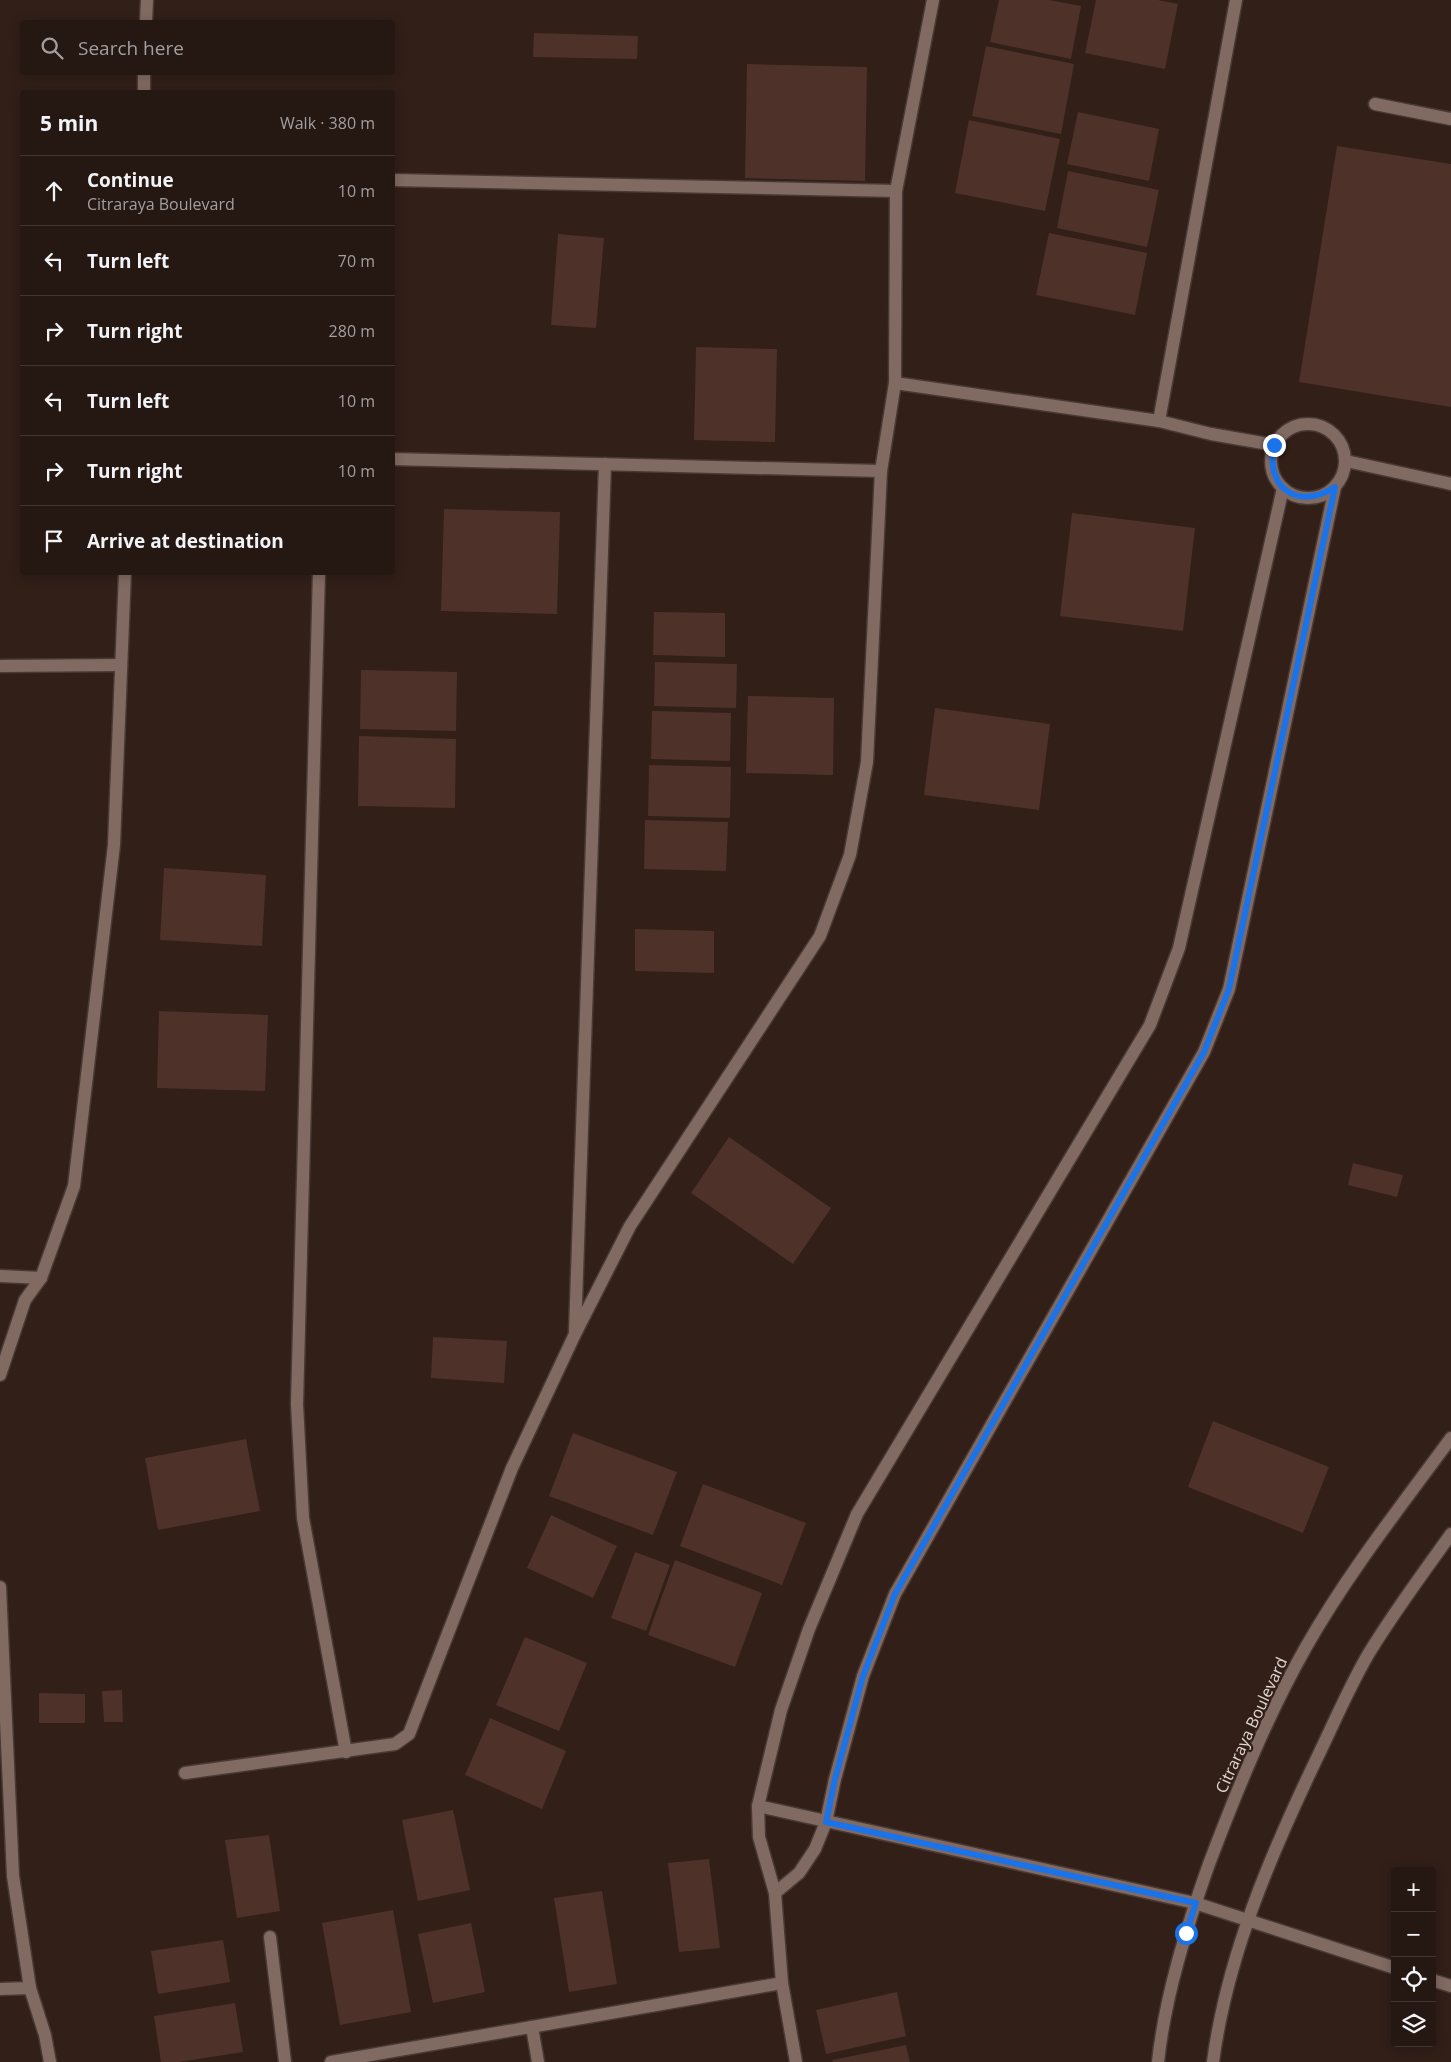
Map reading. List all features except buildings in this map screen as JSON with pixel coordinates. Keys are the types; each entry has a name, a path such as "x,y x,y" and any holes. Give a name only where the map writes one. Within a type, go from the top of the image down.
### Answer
{"street":[{"path":"146,20 147,0"},
{"path":"185,1773 394,1744 409,1734 512,1468 575,1334 630,1226 820,936 850,855 867,762 881,471 894,383 896,191 933,0"},
{"path":"1159,421 1236,0"},
{"path":"144,75 144,90"},
{"path":"1375,104 1451,119"},
{"path":"395,180 896,191"},
{"path":"894,383 1159,421 1210,434 1274,445"},
{"path":"775,1893 799,1873 815,1848 826,1822 835,1779 863,1676 895,1594 1204,1052 1229,989 1335,487 1343,475 1346,461 1343,446 1335,434 1323,426 1309,423 1294,425 1282,433 1274,445 1271,460 1274,476 1283,488 1295,496 1310,498 1323,495 1335,487"},
{"path":"395,459 881,471"},
{"path":"1346,461 1451,484"},
{"path":"575,1334 605,464"},
{"path":"796,2062 782,1983 775,1893 764,1860 759,1837 758,1806 780,1710 810,1629 857,1514 1150,1025 1179,948 1283,488"},
{"path":"0,1375 25,1300 41,1278 74,1186 114,845 125,575"},
{"path":"319,575 297,1404 303,1518 346,1752"},
{"path":"0,666 121,665"},
{"path":"0,1276 41,1278"},
{"name":"Citraraya Boulevard","path":"1158,2062 1160,2040 1196,1903 1250,1758 1307,1646 1370,1547 1451,1438"},
{"path":"1213,2062 1219,2018 1249,1919 1280,1835 1340,1706 1369,1653 1409,1592 1451,1534"},
{"path":"0,1587 13,1876 30,1988 45,2035 50,2062"},
{"path":"758,1806 1196,1903 1391,1967"},
{"path":"270,1937 285,2062"},
{"path":"1436,1981 1451,1986"},
{"path":"331,2062 782,1983"},
{"path":"0,1988 30,1988"},
{"path":"532,2027 538,2062"}],"route":[{"path":"1186,1933 1196,1903 826,1822 835,1779 863,1676 895,1594 1204,1052 1229,989 1335,487 1323,495 1310,498 1295,496 1283,488 1274,476 1271,460 1274,445"}]}
